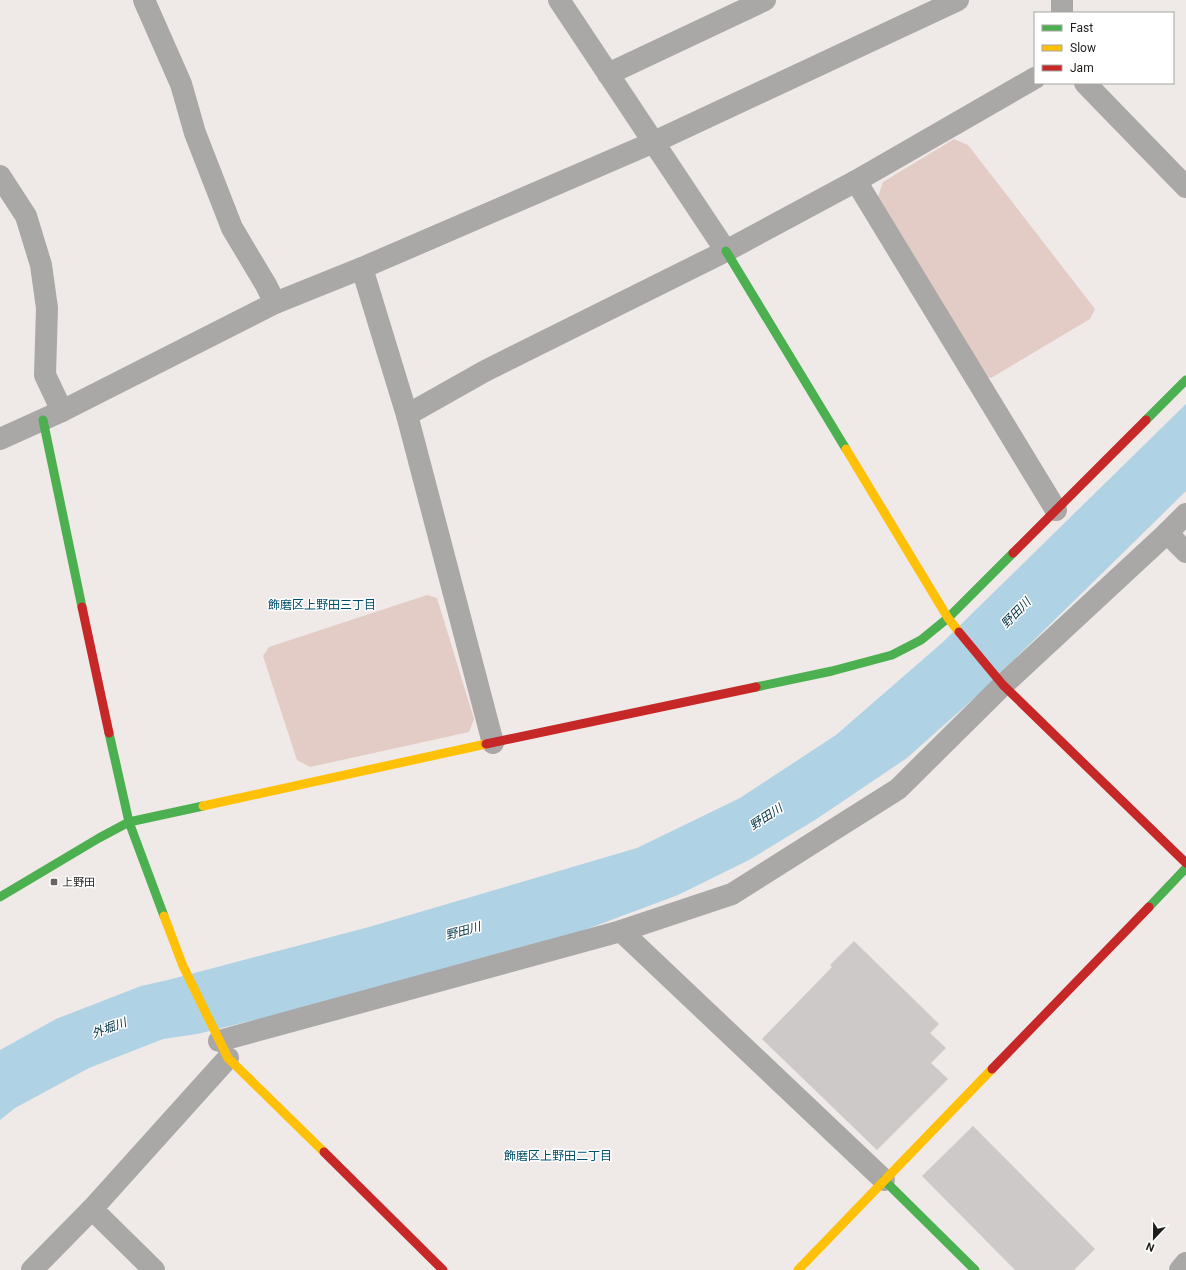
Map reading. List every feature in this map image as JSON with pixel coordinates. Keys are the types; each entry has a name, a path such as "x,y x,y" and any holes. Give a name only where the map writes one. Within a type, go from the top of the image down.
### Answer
{"street":[{"path":"144,0 180,84 195,133 232,228 275,303"},
{"path":"559,0 726,251 948,618 1003,685 1186,863"},
{"path":"608,74 766,0"},
{"path":"0,439 52,416 275,303 362,268 654,142 958,0"},
{"path":"1062,0 1062,12"},
{"path":"407,415 485,371 726,251 856,181 1034,79"},
{"path":"1086,84 1186,187"},
{"path":"0,176 26,216 41,264 47,308 45,375 109,734 129,822 183,966 223,1049 443,1270"},
{"path":"856,181 1056,510"},
{"path":"362,268 407,415 493,743"},
{"path":"0,897 99,838 129,822 286,787 832,671 892,656 921,640 948,618 1186,380"},
{"path":"32,1270 92,1209 223,1049 621,931 732,894 898,789 1003,685 1186,514"},
{"path":"1167,533 1186,552"},
{"path":"798,1270 1186,868"},
{"path":"621,931 884,1180 975,1270"},
{"path":"92,1209 154,1270"},
{"path":"1180,1270 1186,1263"}],"shaded area":[{"path":"954,139 968,145 1095,309 1090,319 991,378 982,375 878,197 883,182"},
{"path":"427,595 437,598 474,719 469,732 310,767 297,760 263,656 269,647"}],"water":[{"path":"1186,404 1186,491 981,692 907,758 815,820 749,860 678,895 587,929 494,961 197,1034 163,1039 89,1068 15,1108 0,1120 0,1050 56,1019 141,986 369,927 637,848 740,798 836,735 943,642"}],"building":[{"path":"854,941 939,1024 930,1033 946,1048 931,1063 948,1079 877,1150 762,1039 832,967 830,965"},
{"path":"973,1126 1095,1249 1074,1270 1015,1270 922,1176"}],"traffic: fast":[{"path":"726,251 846,449"},
{"path":"1146,420 1186,380"},
{"path":"43,420 82,607"},
{"path":"756,687 832,671 892,655 921,640 948,618 1013,553"},
{"path":"109,733 129,822 164,916"},
{"path":"0,897 99,838 129,822 203,806"},
{"path":"1149,907 1186,868"},
{"path":"884,1180 975,1270"}],"traffic: slow":[{"path":"846,449 948,618 959,632"},
{"path":"203,806 486,744"},
{"path":"164,916 183,966 228,1058 324,1152"},
{"path":"798,1270 992,1069"}],"traffic: jam":[{"path":"1013,553 1146,420"},
{"path":"82,607 109,733"},
{"path":"959,632 1003,685 1186,863"},
{"path":"486,744 756,687"},
{"path":"992,1069 1149,907"},
{"path":"324,1152 443,1270"}],"place":[{"name":"上野田","path":"54,882"}],"district":[{"name":"飾磨区上野田三丁目","path":"322,605"},
{"name":"飾磨区上野田二丁目","path":"558,1156"}],"water label":[{"name":"野田川","path":"1016,613"},
{"name":"野田川","path":"766,817"},
{"name":"野田川","path":"463,931"},
{"name":"外堀川","path":"109,1028"}]}
